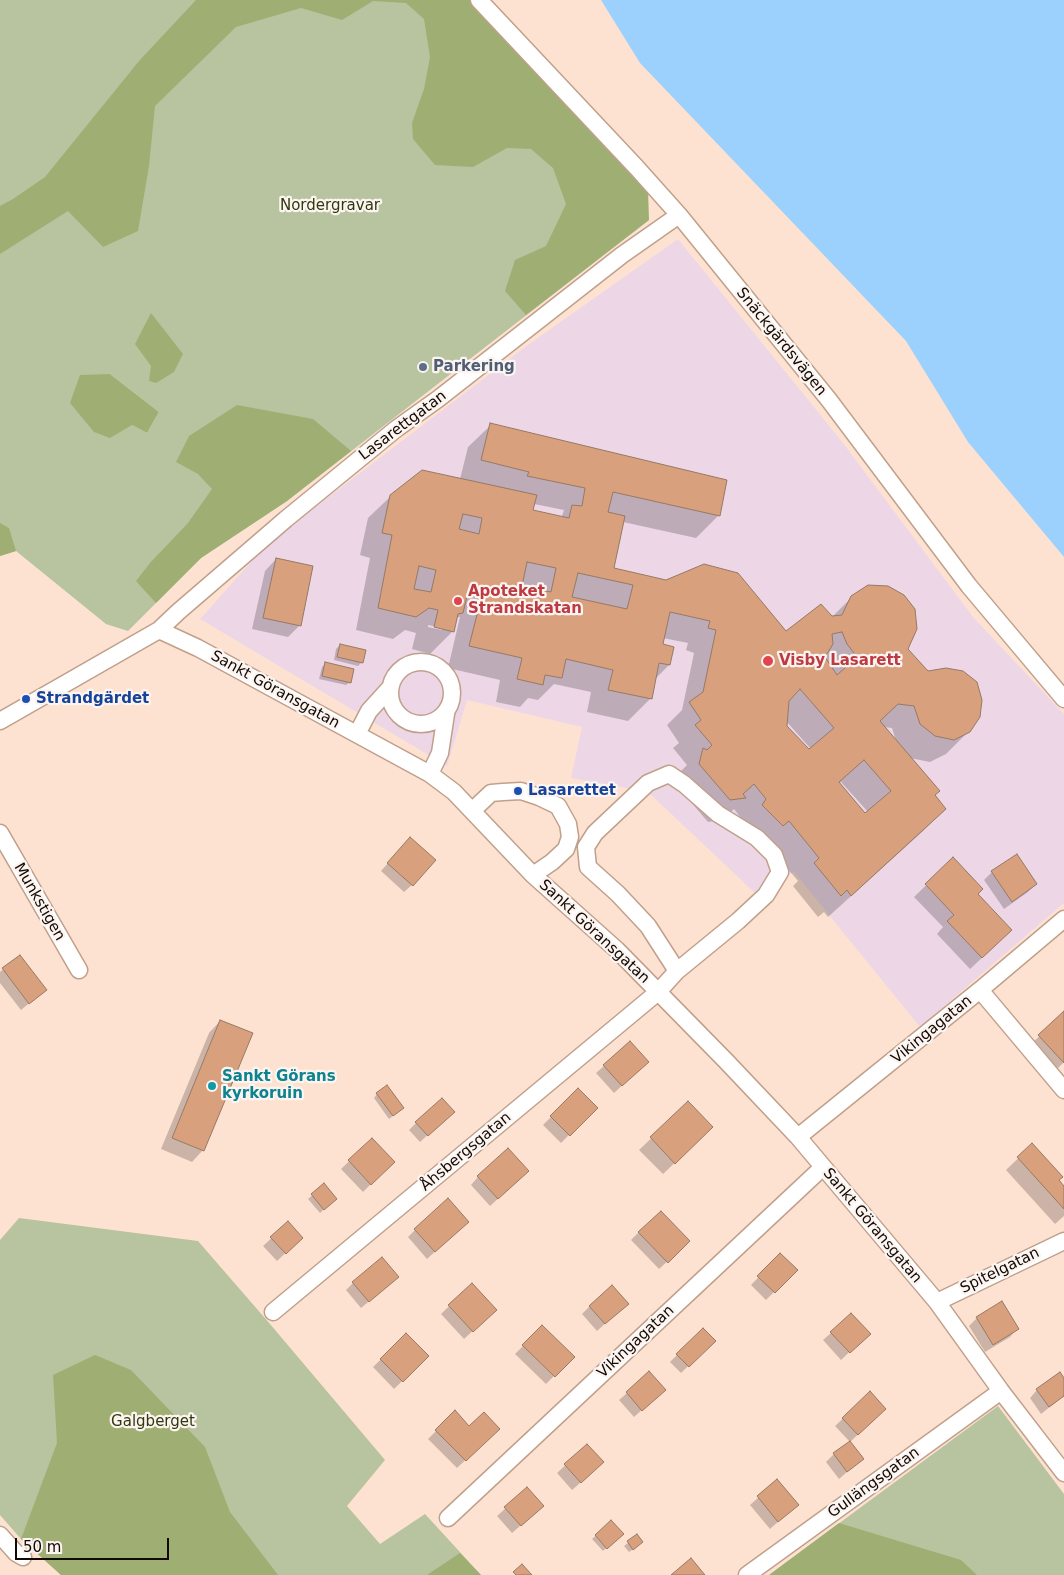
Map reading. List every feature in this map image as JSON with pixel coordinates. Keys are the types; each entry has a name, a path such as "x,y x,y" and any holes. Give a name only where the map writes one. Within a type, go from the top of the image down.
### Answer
{"street":[{"name":"Snäckgärdsvägen","path":"479,0 679,215 829,400 969,586 1064,699"},
{"name":"Lasarettgatan","path":"159,630 286,519 389,435 622,255 679,215"},
{"path":"0,721 159,630"},
{"name":"Sankt Göransgatan","path":"159,630 198,648 430,774 454,792 533,875 617,950 798,1137 937,1302 1064,1473"},
{"path":"357,734 369,711 389,689 394,676 404,666 417,661 431,662 447,675 453,695 446,714 440,753 430,774"},
{"path":"389,689 391,706 401,718 409,722 416,725 432,724 446,714"},
{"name":"Åhsbergsgatan","path":"273,1312 658,992 677,971 738,921 766,895 780,872 774,855 757,838 718,814 684,784 669,774 648,783 595,833 586,847 588,867 618,894 648,926 677,971"},
{"path":"473,810 491,793 521,791 558,806 568,824 570,837 566,849 552,862 533,875"},
{"name":"Munkstigen","path":"0,834 79,970"},
{"name":"Vikingagatan","path":"798,1137 980,990 1064,919"},
{"path":"980,990 1064,1090"},
{"name":"Vikingagatan","path":"448,1518 823,1167"},
{"name":"Spitelgatan","path":"937,1302 1064,1241"},
{"name":"Gullängsgatan","path":"747,1575 1002,1392"},
{"path":"0,1535 16,1553 23,1557"}],"shaded area":[{"name":"Visby Lasarett","path":"678,239 843,443 973,617 1064,714 1064,903 920,1027 794,872 756,894 648,792 571,778 582,727 467,700 447,766 200,619 267,544 525,347"}],"green space":[{"name":"Nordergravar","path":"0,0 470,0 573,106 649,220 287,501 201,558 128,631 106,624 16,551 0,556","holes":["110,374 159,412 147,433 132,425"]},
{"path":"196,0 470,0 573,106 648,189 649,220 526,315 505,291 515,260 546,246 566,204 553,168 531,149 507,148 473,167 435,165 413,139 412,123 424,89 430,57 424,19 406,3 373,1 342,20 301,8 236,27 155,106 149,166 138,231 103,247 68,211 0,254 0,206 45,177 139,61"},
{"path":"151,313 183,354 174,372 156,383 149,381 151,366 135,344"},
{"path":"110,374 159,412 147,433 132,425 110,438 94,432 70,403 80,375"},
{"path":"237,405 313,419 351,451 287,501 201,558 156,603 136,581 150,563 188,523 212,489 198,474 176,462 189,436"},
{"path":"0,523 9,528 16,551 0,556"},
{"name":"Galgberget","path":"19,1218 198,1241 385,1460 347,1506 380,1544 425,1514 481,1575 61,1575 21,1539 0,1515 0,1240"},
{"path":"95,1355 131,1370 205,1447 230,1512 278,1575 61,1575 21,1539 57,1443 53,1375"},
{"path":"998,1406 1064,1494 1064,1575 769,1575"},
{"path":"839,1523 961,1560 977,1575 769,1575"},
{"path":"460,1553 481,1575 427,1575"}],"water":[{"path":"601,0 1064,0 1064,557 968,442 906,341 640,63"}],"building":[{"name":"Visby Lasarett","path":"490,423 727,480 720,516 613,492 608,512 625,516 614,568 666,580 704,564 738,573 786,631 821,604 832,616 842,615 851,596 868,585 888,586 904,595 915,609 917,629 908,649 928,671 946,668 963,671 977,682 982,700 980,717 970,732 954,740 935,736 920,724 914,706 898,704 880,721 940,791 935,795 946,809 851,896 847,890 841,896 814,863 819,858 789,821 783,826 762,805 766,799 754,784 743,794 746,798 730,800 699,764 703,748 707,750 712,745 695,725 701,720 689,702 703,692 716,630 708,628 710,621 670,612 663,644 674,647 670,665 659,663 652,699 608,690 613,670 566,659 562,678 545,675 543,685 517,679 522,658 469,646 482,595 468,592 463,613 458,614 454,632 434,627 438,610 429,608 416,617 378,608 392,535 382,533 390,495 422,470 537,495 533,510 569,518 572,505 582,506 585,488 527,476 529,472 481,460","holes":["463,514 482,518 479,534 459,529","527,562 556,568 551,592 522,586","419,566 436,570 431,592 414,589","578,573 633,585 627,609 572,597","842,632 847,644 857,657 837,675 825,657 833,644 832,634","800,689 834,728 809,749 787,726 789,701","864,760 891,791 865,813 839,782"]},
{"path":"276,558 313,566 301,626 263,618"},
{"path":"340,644 366,650 363,663 337,657"},
{"path":"325,662 354,669 351,683 322,676"},
{"path":"410,837 436,860 413,886 387,863"},
{"path":"1017,854 1037,884 1012,902 991,871"},
{"path":"953,857 983,889 978,894 1012,930 982,958 947,921 954,915 925,884"},
{"path":"20,955 47,990 29,1004 2,968"},
{"path":"1064,1011 1064,1063 1038,1035"},
{"name":"Sankt Görans kyrkoruin","path":"220,1020 253,1033 204,1151 172,1138"},
{"path":"630,1041 649,1062 622,1086 603,1065"},
{"path":"387,1085 404,1108 393,1116 376,1093"},
{"path":"578,1088 598,1108 570,1136 550,1116"},
{"path":"442,1098 455,1112 428,1136 415,1122"},
{"path":"688,1101 713,1127 675,1164 650,1137"},
{"path":"372,1138 395,1162 371,1185 348,1160"},
{"path":"1032,1143 1063,1177 1059,1180 1064,1186 1064,1209 1017,1157"},
{"path":"508,1148 529,1171 498,1199 477,1176"},
{"path":"324,1183 337,1199 324,1210 311,1194"},
{"path":"448,1198 469,1222 435,1252 414,1229"},
{"path":"661,1211 690,1241 668,1263 638,1232"},
{"path":"288,1221 303,1238 286,1254 270,1237"},
{"path":"780,1253 798,1270 775,1293 757,1276"},
{"path":"382,1257 399,1277 369,1302 352,1282"},
{"path":"472,1283 497,1310 473,1332 448,1305"},
{"path":"612,1285 629,1304 605,1324 589,1306"},
{"path":"1002,1301 1019,1329 993,1345 976,1317"},
{"path":"851,1313 871,1334 850,1353 830,1332"},
{"path":"542,1325 575,1357 555,1377 522,1345"},
{"path":"703,1328 716,1341 689,1367 676,1354"},
{"path":"406,1333 429,1356 403,1382 380,1359"},
{"path":"649,1371 666,1390 642,1411 626,1392"},
{"path":"1060,1372 1064,1378 1064,1396 1049,1407 1036,1389"},
{"path":"870,1391 886,1409 858,1435 842,1418"},
{"path":"455,1410 469,1426 484,1412 500,1429 466,1461 435,1430"},
{"path":"850,1441 864,1459 847,1472 833,1453"},
{"path":"587,1444 604,1462 581,1483 564,1464"},
{"path":"777,1479 799,1505 778,1522 757,1496"},
{"path":"527,1487 544,1506 521,1526 504,1507"},
{"path":"611,1520 624,1534 607,1549 595,1535"},
{"path":"637,1534 643,1542 633,1550 627,1541"},
{"path":"691,1558 705,1575 671,1575"},
{"path":"522,1564 532,1575 516,1575 513,1572"}],"place":[{"name":"Parkering","path":"423,367"},
{"name":"Apoteket Strandskatan","path":"458,601"},
{"name":"Visby Lasarett","path":"768,661"},
{"name":"Strandgärdet","path":"26,699"},
{"name":"Lasarettet","path":"518,791"},
{"name":"Sankt Görans kyrkoruin","path":"212,1086"}]}
